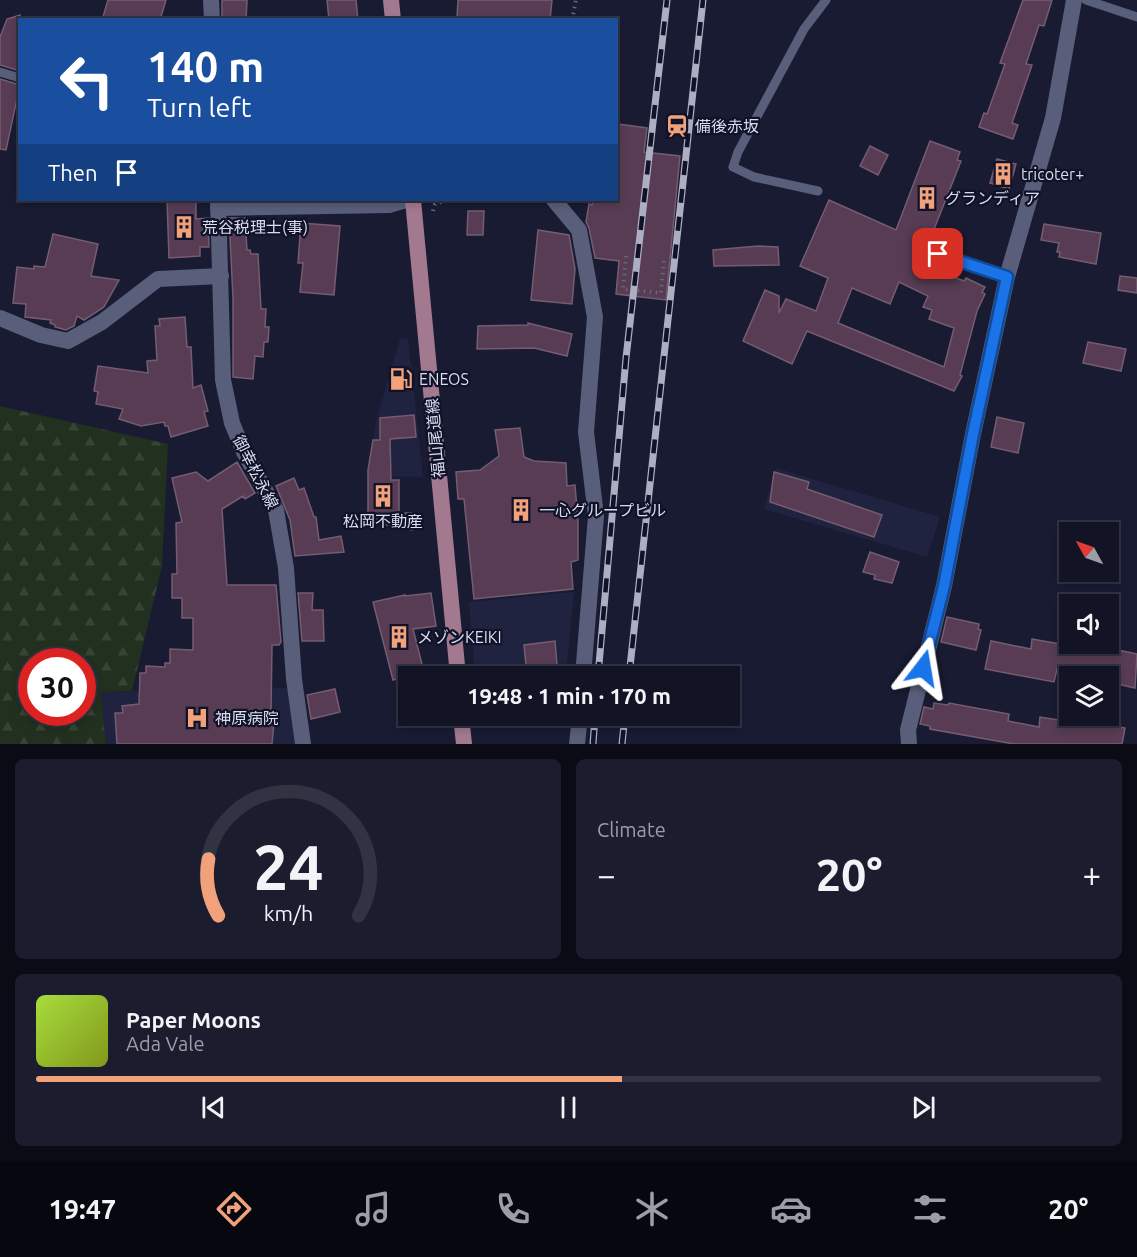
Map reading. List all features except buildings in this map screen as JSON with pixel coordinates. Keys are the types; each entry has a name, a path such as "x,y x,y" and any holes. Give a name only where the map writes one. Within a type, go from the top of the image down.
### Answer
{"main road":[{"path":"391,0 393,18"},
{"name":"福山尾道線","path":"413,201 457,666"},
{"path":"462,726 464,744"}],"street":[{"path":"211,0 212,18"},
{"path":"909,744 908,730 944,586 973,434 1007,277 1053,117 1074,0"},
{"path":"218,204 389,205 403,201"},
{"path":"555,201 579,230 595,317 586,432 596,516 584,666"},
{"name":"御幸松永線","path":"218,204 223,380 232,423 244,452 276,510 286,568 294,679 303,744"},
{"path":"0,318 41,335 68,341 102,322 158,279 221,276"},
{"path":"578,744 579,726"}],"lane":[{"path":"818,191 754,177 733,167 738,152 804,29 826,0"},
{"path":"1086,0 1137,17"},
{"path":"0,72 18,77"},
{"path":"938,254 1007,277"}],"path":[{"path":"572,18 576,0"},
{"path":"626,256 622,289 661,293 664,259"}],"shaded area":[{"name":"ENEOS","path":"408,338 423,477 367,476 377,418 400,339"},
{"path":"776,468 940,517 927,557 764,509"},
{"path":"574,592 567,666 474,666 469,602"},
{"name":"神原病院","path":"288,688 295,744 106,744 101,692"}],"green space":[{"path":"0,406 168,444 162,566 132,691 101,692 106,744 0,744"}],"railway":[{"path":"599,666 626,358 667,0"},
{"path":"630,666 703,0"},
{"path":"593,744 594,726"},
{"path":"622,744 624,726"}],"place":[{"name":"備後赤坂","path":"677,126"},
{"name":"tricoter+","path":"1003,174"},
{"name":"グランディア","path":"927,198"},
{"name":"荒谷税理士(事)","path":"184,227"},
{"name":"ENEOS","path":"401,379"},
{"name":"松岡不動産","path":"383,496"},
{"name":"一心グループビル","path":"521,510"},
{"name":"メゾンKEIKI","path":"399,637"},
{"name":"神原病院","path":"197,718"}],"route":[{"path":"923,668 944,586 973,434 1007,277 938,254"}]}
